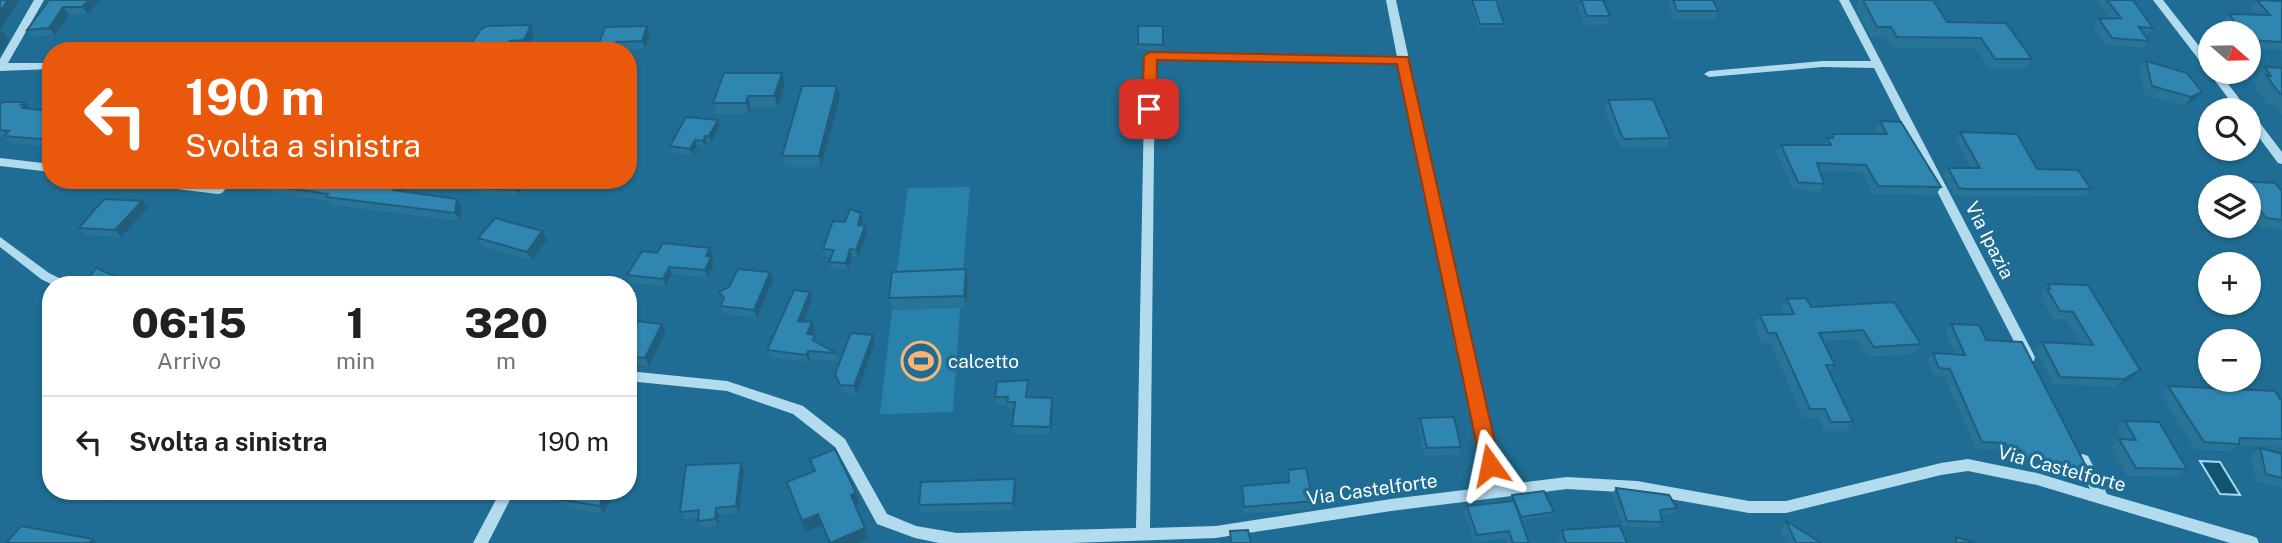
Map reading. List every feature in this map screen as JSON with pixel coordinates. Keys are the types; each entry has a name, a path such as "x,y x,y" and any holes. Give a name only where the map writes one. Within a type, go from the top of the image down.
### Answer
{"street":[{"path":"0,67 39,0"},
{"path":"1391,0 1496,492"},
{"name":"Via Ipazia","path":"1844,0 2034,366"},
{"path":"2158,0 2198,52"},
{"path":"1143,534 1150,56 1403,60"},
{"path":"1709,74 1822,64 1878,65"},
{"path":"0,67 42,66"},
{"path":"2223,84 2234,98"},
{"path":"2261,133 2282,160"},
{"path":"0,162 42,167"},
{"path":"0,241 45,276"},
{"name":"Via Castelforte","path":"637,377 727,386 798,410 840,443 882,519 915,532 957,540 1216,532 1496,492 1581,484 1637,487 1748,507 1786,507 1941,469 1968,465 2013,472 2252,543"},
{"path":"2077,450 2102,498"},
{"path":"480,543 503,500"}],"shaded area":[{"path":"970,187 962,282 895,284 908,188"},
{"name":"calcetto","path":"960,308 953,412 880,414 892,310"},
{"path":"2200,461 2220,462 2240,495 2220,494"}],"building":[{"path":"0,0 8,0 0,12"},
{"path":"49,0 88,0 82,7 63,7 49,28 27,30"},
{"path":"1472,0 1496,0 1504,24 1480,24"},
{"path":"1581,0 1603,0 1610,16 1587,16"},
{"path":"1673,0 1713,0 1718,11 1677,11"},
{"path":"1863,0 1933,0 1947,22 2006,23 2032,59 1995,59 1981,38 1897,37 1891,27 1877,27"},
{"path":"2107,0 2133,0 2153,28 2139,27 2149,41 2112,38 2099,19 2121,18"},
{"path":"2257,0 2282,1 2282,42 2261,41 2261,21 2234,21 2229,14 2270,15"},
{"path":"531,25 524,40 472,42 481,29 487,26"},
{"path":"647,26 642,41 599,42 605,27"},
{"path":"1138,26 1163,26 1163,45 1138,44"},
{"path":"2146,61 2187,73 2202,92 2191,97 2152,86"},
{"path":"2265,67 2282,68 2282,94 2266,75 2271,76"},
{"path":"724,73 782,73 774,96 748,96 746,103 713,103"},
{"path":"802,86 837,86 819,156 782,156"},
{"path":"1653,99 1670,138 1623,139 1608,100"},
{"path":"3,102 24,102 22,108 42,110 42,139 4,136 9,131 0,130 0,105"},
{"path":"686,117 718,120 709,136 705,136 703,141 695,140 690,149 670,146"},
{"path":"1880,121 1901,122 1941,187 1878,186 1866,165 1817,163 1824,184 1798,182 1781,145 1831,145 1827,138 1833,138 1832,134 1887,134"},
{"path":"1960,132 2017,134 2037,169 2078,170 2091,189 1959,188 1948,168 1980,168"},
{"path":"2261,182 2275,183 2282,191 2282,220 2266,218 2261,211"},
{"path":"295,189 394,189 457,199 455,213 326,197 328,194"},
{"path":"105,199 142,201 115,230 79,228 95,209"},
{"path":"850,209 861,213 858,225 865,226 856,250 850,249 846,263 829,262 834,250 823,249 833,221 845,222"},
{"path":"495,218 542,231 527,252 478,238"},
{"path":"663,243 710,248 706,256 711,257 705,270 669,267 663,279 627,275 642,251 657,253"},
{"path":"96,268 115,276 90,276"},
{"path":"738,269 770,272 754,310 720,306 724,298 719,292 729,287"},
{"path":"966,269 964,296 889,298 892,272"},
{"path":"2048,284 2088,285 2140,370 2124,379 2060,377 2042,342 2093,345 2073,312 2060,311 2047,289 2050,289"},
{"path":"794,290 810,292 798,321 812,322 807,334 815,335 813,340 836,353 808,351 806,355 767,350"},
{"path":"1806,298 1811,307 1894,302 1921,344 1874,347 1863,330 1819,333 1835,365 1826,365 1853,422 1831,422 1825,409 1810,409 1776,333 1768,333 1760,315 1794,314 1787,299"},
{"path":"637,321 662,324 645,358 637,357"},
{"path":"1951,324 1979,325 1986,340 2022,342 2090,474 2025,457 2021,450 2009,449 2005,443 1982,442 1950,369 1939,368 1933,353 1965,355"},
{"path":"851,333 873,335 854,386 840,385 835,374"},
{"path":"1028,380 1026,397 1052,398 1050,427 1012,426 1015,402 1007,402 1008,397 995,397 997,382"},
{"path":"2168,386 2198,387 2198,392 2275,391 2282,399 2282,439 2240,438 2239,444 2204,442"},
{"path":"1454,417 1461,447 1427,448 1420,418"},
{"path":"2125,421 2159,422 2187,469 2136,468 2119,439 2136,440"},
{"path":"2260,448 2282,454 2282,478 2266,474"},
{"path":"835,449 856,493 851,495 865,528 830,543 818,514 802,521 787,482 815,471 810,459"},
{"path":"741,463 736,506 716,508 715,519 698,521 699,510 680,512 686,465"},
{"path":"1306,468 1313,501 1244,507 1242,486 1289,482 1288,470"},
{"path":"1015,479 1013,503 919,505 921,482"},
{"path":"1616,488 1669,495 1677,508 1660,510 1662,522 1627,521"},
{"path":"1544,491 1554,512 1521,517 1512,495"},
{"path":"564,500 602,500 599,506"},
{"path":"1514,501 1529,543 1513,543 1509,531 1477,535 1467,506"},
{"path":"1786,521 1818,541 1821,543 1796,543"},
{"path":"21,526 93,539 89,543 6,543"},
{"path":"1620,526 1627,543 1566,543 1562,530"},
{"path":"1248,530 1251,543 1231,543 1230,531"},
{"path":"1956,537 1975,543 1956,543"}],"place":[{"name":"calcetto","path":"921,361"}],"route":[{"path":"1149,109 1150,56 1403,60 1490,465"}]}
